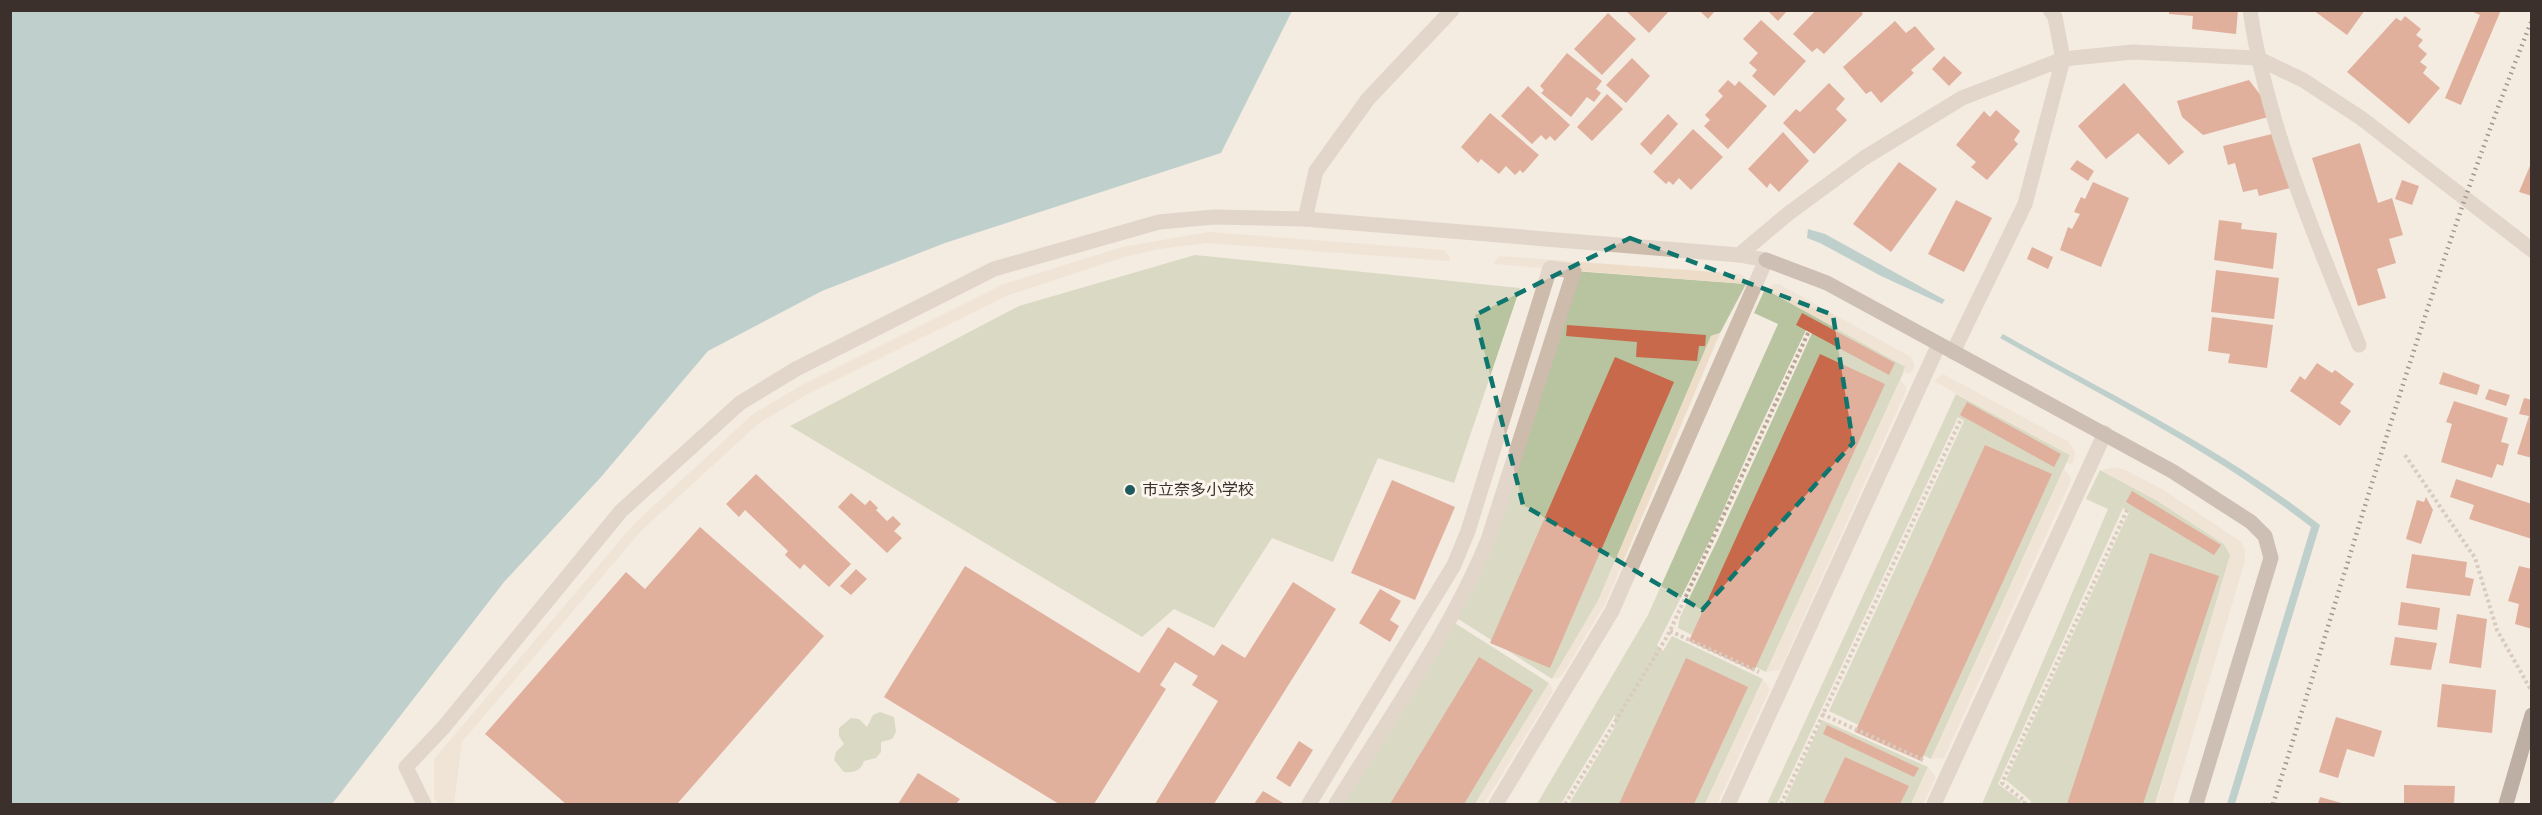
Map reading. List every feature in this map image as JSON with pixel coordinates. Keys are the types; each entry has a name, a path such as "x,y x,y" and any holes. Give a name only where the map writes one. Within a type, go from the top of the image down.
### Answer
{"main road":[{"path":"2506,804 2532,715"}],"street":[{"path":"1305,219 1316,171 1368,99 1452,10"},
{"path":"1953,352 2025,204 2063,59 2055,17 2050,10"},
{"path":"2250,10 2257,57 2296,189 2359,345"},
{"path":"1739,255 1789,213 1864,158 1962,98 2063,59 2133,52 2257,57 2303,80 2361,118 2532,250"},
{"path":"424,804 406,767 442,728 621,511 740,403 796,369 994,269 1159,222 1214,216 1305,219 1739,255 1766,260 1788,266 1827,282 2172,471 2251,522 2265,536 2271,558 2196,804"},
{"path":"1496,804 1612,611 1766,260"},
{"path":"1309,804 1454,565 1468,531 1550,268 1574,271 1488,540 1473,575 1450,620 1336,804"},
{"path":"1728,804 1940,344"},
{"path":"1934,804 2105,433"}],"path":[{"path":"1565,804 1670,631 1809,332"},
{"path":"1781,804 1961,419"},
{"path":"2405,455 2475,558 2497,630 2532,690"},
{"path":"2024,804 2025,801 2002,783 2127,510"},
{"path":"1670,631 1770,678"},
{"path":"1822,714 1935,765"}],"highlighted area":[{"path":"1630,238 1833,315 1853,443 1702,610 1523,505 1475,315"}],"green space":[{"path":"1195,255 1520,288 1454,483 1378,458 1333,562 1272,538 1214,628 1174,609 1142,637 790,426 1019,306"},
{"path":"1574,271 1746,284 1720,333 1711,336 1598,601 1552,679 1452,615 1473,575"},
{"path":"1765,289 1906,367 1766,672 1678,628 1680,617 1812,333 1806,330 1711,538 1657,645 1663,651 1672,636 1763,679 1705,804 1569,804 1615,727 1615,714 1561,804 1537,804 1648,615 1778,324 1754,313"},
{"path":"1956,394 2070,455 1931,759 1829,711 1964,421 1958,417 1777,804 1767,804"},
{"path":"2100,470 2156,500 2224,544 2231,555 2155,804 2030,804 2031,801 2006,780 2129,512 2123,508 1998,784 2021,801 2020,804 1982,804 2108,509 2086,499"},
{"path":"1450,620 1549,683 1475,804 1336,804"},
{"path":"880,712 894,717 896,732 892,739 881,742 881,752 876,758 864,761 856,771 844,772 834,760 836,752 844,744 839,736 839,728 851,718 859,719 867,727 873,715"},
{"path":"1822,720 1928,767 1911,804 1784,804"}],"shaded area":[{"path":"1209,232 1444,250 1450,258 1449,261 1207,243 1159,249 1124,257 1006,296 806,395 758,424 640,532 462,742 454,804 439,804 434,798 434,759 634,524 753,414 802,385 1004,284 1122,247"},
{"path":"1499,256 1741,274 1746,279 1746,284 1494,264"},
{"path":"1779,284 1911,357 1915,366 1913,370 1909,374 1903,372 1905,366 1765,289"},
{"path":"1720,333 1606,602 1563,674 1559,678 1552,679 1598,601 1711,336"},
{"path":"1943,374 2069,442 2075,452 2074,461 2071,464 2067,463 2070,455 1934,381"},
{"path":"1900,380 1906,387 1906,391 1780,670 1766,672"},
{"path":"2064,469 2071,478 2070,483 1944,758 1931,759"},
{"path":"2123,469 2162,489 2240,541 2245,550 2245,561 2172,804 2156,804 2230,555 2224,544 2156,500 2100,470"},
{"path":"1763,679 1770,689 1717,804 1705,804"},
{"path":"1549,683 1553,691 1484,804 1475,804"},
{"path":"1928,767 1936,777 1923,804 1911,804"}],"water":[{"path":"10,11 1292,11 1221,153 945,243 822,291 708,351 601,477 504,582 332,804 11,804"},
{"path":"1808,229 1825,234 1945,300 1942,304 1807,238"},
{"path":"2003,334 2205,447 2283,497 2320,525 2235,804 2227,804 2311,527 2237,474 2120,404 2000,338"}],"building":[{"path":"1625,10 1670,10 1649,33"},
{"path":"1699,10 1716,10 1708,19"},
{"path":"1767,10 1788,10 1778,21"},
{"path":"1816,10 1860,10 1863,14 1824,54 1817,48 1812,52 1793,34"},
{"path":"2169,10 2238,10 2236,34 2192,29 2193,16 2169,14"},
{"path":"2313,10 2365,10 2347,35"},
{"path":"2469,10 2501,10 2461,105 2445,98 2480,15"},
{"path":"1608,13 1636,39 1602,75 1574,49"},
{"path":"2405,16 2421,29 2416,35 2423,40 2418,46 2427,54 2420,62 2427,67 2423,73 2440,88 2409,124 2347,72 2396,18 2401,21"},
{"path":"1761,20 1806,61 1774,96 1752,76 1757,70 1749,63 1758,53 1743,39"},
{"path":"1895,21 1906,33 1915,26 1935,49 1911,70 1914,73 1881,103 1871,91 1866,94 1843,67"},
{"path":"1567,53 1602,81 1596,89 1601,93 1594,102 1587,97 1571,117 1541,93 1544,90 1540,86"},
{"path":"1944,56 1962,73 1949,86 1932,69"},
{"path":"1632,58 1650,76 1626,103 1606,85"},
{"path":"1728,80 1735,86 1739,81 1767,106 1728,149 1704,126 1710,120 1705,115 1723,96 1718,91"},
{"path":"2249,80 2262,97 2268,117 2203,135 2182,117 2177,101"},
{"path":"1829,83 1845,99 1836,109 1847,120 1814,154 1783,123 1796,109 1800,112"},
{"path":"2124,83 2184,152 2169,165 2138,133 2106,159 2078,126"},
{"path":"1528,86 1570,125 1555,141 1550,136 1546,140 1541,135 1532,144 1501,116"},
{"path":"1607,94 1623,109 1592,141 1577,127"},
{"path":"1996,110 2020,131 2014,140 2018,144 1987,180 1971,167 1976,162 1956,145 1984,111 1990,117"},
{"path":"1490,113 1539,155 1523,173 1520,170 1515,175 1506,166 1499,174 1481,159 1478,163 1461,147"},
{"path":"1668,114 1678,124 1651,155 1640,144"},
{"path":"1693,129 1723,157 1691,190 1679,178 1673,185 1669,181 1666,184 1653,172"},
{"path":"1783,132 1809,161 1779,192 1770,183 1767,188 1748,169"},
{"path":"2276,133 2290,188 2259,196 2257,189 2243,192 2235,163 2228,165 2223,146"},
{"path":"2360,143 2378,203 2392,198 2403,235 2389,239 2396,263 2377,269 2386,298 2358,306 2312,158"},
{"path":"2077,160 2094,171 2088,181 2070,169"},
{"path":"2532,161 2532,196 2519,192"},
{"path":"1899,162 1937,189 1891,252 1853,224"},
{"path":"2402,180 2419,186 2412,205 2395,199"},
{"path":"2093,182 2129,198 2101,267 2060,250 2068,227 2072,229 2080,214 2074,212 2081,197 2085,199"},
{"path":"1956,200 1992,218 1964,272 1928,254"},
{"path":"2219,220 2242,223 2241,229 2277,233 2273,269 2214,260"},
{"path":"2032,247 2053,257 2048,269 2027,259"},
{"path":"2216,270 2279,278 2274,319 2211,312"},
{"path":"1802,313 1895,363 1889,375 1796,325"},
{"path":"2212,317 2273,325 2267,368 2228,363 2230,354 2208,351"},
{"path":"1567,325 1706,335 1705,346 1699,346 1697,361 1636,357 1637,342 1566,336"},
{"path":"1820,354 1885,384 1754,671 1689,641"},
{"path":"1615,357 1674,382 1550,668 1490,643"},
{"path":"2317,363 2332,373 2335,370 2354,384 2340,403 2351,411 2340,426 2290,391 2300,376 2305,380"},
{"path":"2443,372 2480,385 2477,395 2439,384"},
{"path":"2489,389 2510,395 2506,406 2485,399"},
{"path":"2524,398 2532,400 2532,458 2517,454 2529,416 2519,414"},
{"path":"2454,401 2508,418 2501,442 2509,444 2503,466 2497,464 2492,478 2441,462 2452,424 2446,422"},
{"path":"1967,402 2061,454 2054,467 1960,415"},
{"path":"1985,445 2052,474 1921,761 1855,732"},
{"path":"756,474 851,564 829,587 804,564 800,569 785,555 788,551 745,510 739,517 726,504"},
{"path":"2456,479 2532,504 2532,539 2469,519 2474,505 2450,497"},
{"path":"1392,480 1455,507 1415,600 1351,573"},
{"path":"2132,491 2221,545 2214,555 2126,502"},
{"path":"851,493 865,505 870,500 887,521 893,516 901,524 894,531 902,538 887,553 838,507"},
{"path":"2426,497 2433,510 2421,544 2406,539 2417,500 2424,502"},
{"path":"700,527 824,636 677,804 566,804 485,734 626,572 645,589"},
{"path":"2150,553 2219,576 2143,804 2067,804"},
{"path":"2412,554 2467,562 2465,577 2474,579 2470,596 2406,588"},
{"path":"965,566 1139,673 1168,627 1214,656 1222,644 1245,658 1293,582 1336,609 1214,804 1155,804 1218,701 1192,685 1198,676 1175,662 1160,685 1166,689 1094,804 1059,804 884,697"},
{"path":"2519,566 2532,569 2532,629 2515,624 2519,604 2508,601"},
{"path":"856,569 867,579 851,595 840,586"},
{"path":"1380,589 1401,601 1390,620 1399,626 1390,642 1359,623"},
{"path":"2401,602 2440,608 2437,630 2398,625"},
{"path":"2457,614 2487,619 2481,668 2449,663"},
{"path":"2395,637 2437,643 2431,670 2390,665"},
{"path":"1479,657 1533,690 1464,804 1390,804"},
{"path":"1686,658 1748,687 1694,804 1619,804"},
{"path":"2442,684 2496,690 2492,733 2437,727"},
{"path":"2336,717 2382,731 2374,757 2347,749 2338,778 2319,772"},
{"path":"1827,725 1919,768 1914,777 1823,734"},
{"path":"1299,741 1313,750 1290,787 1276,778"},
{"path":"1845,757 1909,786 1900,804 1823,804"},
{"path":"918,773 960,799 956,804 898,804"},
{"path":"2404,785 2455,786 2454,804 2404,804"},
{"path":"1263,791 1285,804 1254,804"},
{"path":"2320,797 2345,804 2318,804"}],"railway":[{"path":"2273,804 2427,311 2495,116 2532,20"}],"place":[{"name":"市立奈多小学校","path":"1130,490"}]}
